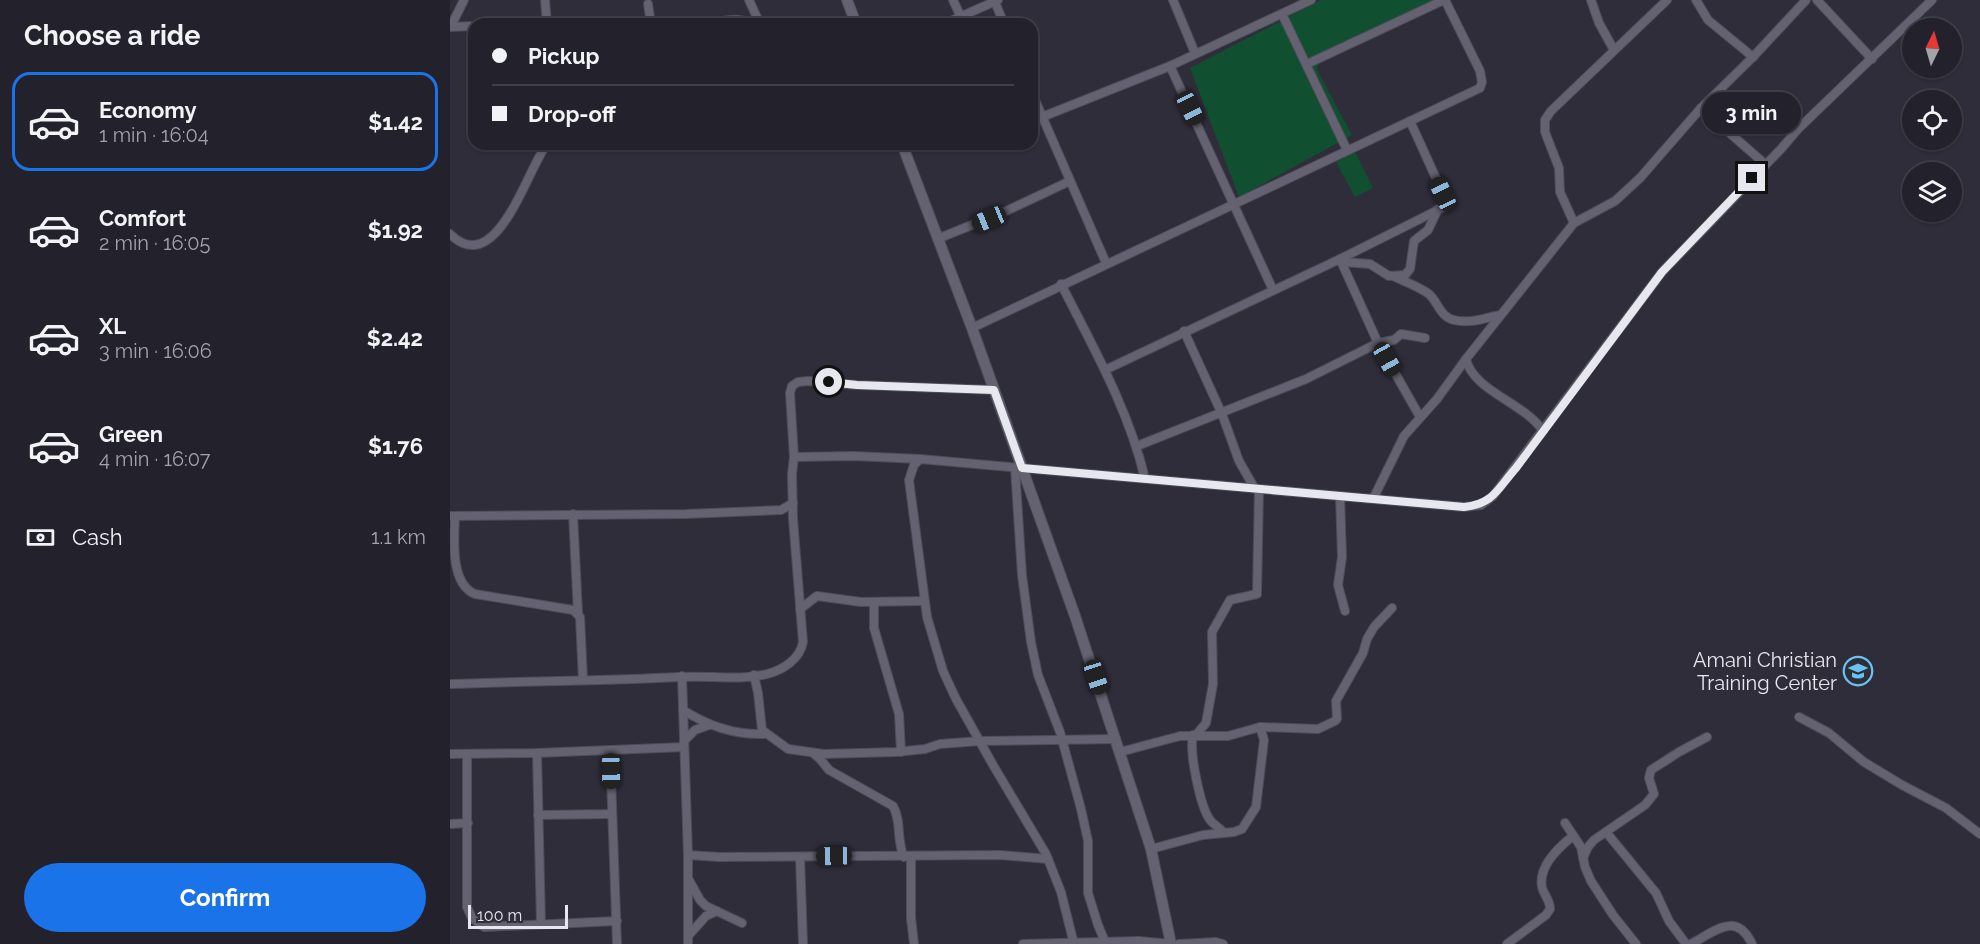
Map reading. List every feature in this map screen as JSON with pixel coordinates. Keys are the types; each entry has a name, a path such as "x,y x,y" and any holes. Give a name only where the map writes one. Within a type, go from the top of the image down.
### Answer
{"street":[{"path":"464,0 450,26 468,26"},
{"path":"545,0 546,18"},
{"path":"749,0 757,18"},
{"path":"847,0 854,18"},
{"path":"953,0 961,17 997,1 1002,18"},
{"path":"1173,0 1195,53"},
{"path":"1042,117 1170,66 1311,0"},
{"path":"972,328 1232,203 1480,88 1482,85 1480,71 1445,0 1307,64"},
{"path":"1591,0 1599,23 1614,50"},
{"path":"1574,223 1560,192 1559,168 1545,132 1545,120 1551,111 1667,0"},
{"path":"1696,0 1708,20 1753,57"},
{"path":"1373,499 1397,447 1574,223 1615,201 1640,178 1701,108 1806,0"},
{"path":"1816,0 1872,59"},
{"path":"794,457 854,456 920,459 1464,507 1481,505 1493,496 1662,272 1798,129 1932,0"},
{"path":"648,4 649,18"},
{"path":"1282,14 1347,150"},
{"path":"1170,66 1273,290"},
{"path":"1038,107 1106,263"},
{"path":"1701,108 1765,164"},
{"path":"1105,370 1184,331 1341,260 1445,205 1445,198 1410,120"},
{"path":"450,234 462,243 470,245 487,241 493,236 518,200 542,150"},
{"path":"904,150 972,328 1018,468 1052,549 1116,739 1151,849 1171,944 1139,942 1023,944"},
{"path":"937,239 1004,212 1070,181"},
{"path":"1394,277 1408,273 1414,241 1428,230 1438,209"},
{"path":"1341,260 1367,263 1425,292 1434,299 1440,310 1453,320 1472,321 1500,315"},
{"path":"1341,260 1378,343 1420,417"},
{"path":"1061,284 1105,370 1137,446 1145,479"},
{"path":"1184,331 1222,414 1239,461 1257,489 1257,594 1230,600 1213,628 1213,684 1206,723 1194,735 1192,755 1207,815 1212,823 1224,833"},
{"path":"1137,446 1306,380 1378,343 1394,340 1404,333 1425,338"},
{"path":"1466,359 1471,373 1534,420 1543,431"},
{"path":"450,684 754,675 774,671 792,662 803,642 793,519 794,457 790,393 792,386 798,382 994,390"},
{"path":"920,459 911,470 909,480 924,601 945,678 1048,859 1065,903 1074,943"},
{"path":"1018,468 1022,575 1031,642 1038,675 1062,741 1088,841 1087,878 1090,902 1105,944"},
{"path":"1340,496 1342,557 1338,585 1345,611"},
{"path":"578,613 573,610 475,594 465,589 459,580 457,570 452,516 687,514 782,510 793,503"},
{"path":"782,510 793,519"},
{"path":"573,514 583,680"},
{"path":"800,609 817,596 846,601 924,601"},
{"path":"874,602 874,628 877,644 899,714 901,752"},
{"path":"1120,752 1174,737 1228,736 1260,727 1318,729 1335,721 1337,718 1336,701 1363,653 1367,639 1374,627 1392,608"},
{"path":"754,675 760,724 764,734"},
{"path":"682,676 688,855 688,940"},
{"path":"683,710 709,725 725,730 764,734 788,749 813,753 901,752 925,749 940,744 980,741 1116,739"},
{"path":"1799,717 1829,733 1864,762 1946,808 1980,834"},
{"path":"450,754 610,750 684,744 695,730 709,725"},
{"path":"1151,849 1203,835 1242,829 1255,810 1264,740 1260,727"},
{"path":"1583,858 1588,847 1645,805 1653,796 1649,778 1651,770 1707,737"},
{"path":"610,750 617,944"},
{"path":"537,753 541,924"},
{"path":"813,753 829,771 893,806 899,824 899,846 907,857 914,944"},
{"path":"467,754 468,908 472,918 484,927 616,921"},
{"path":"538,815 612,814"},
{"path":"450,824 468,823"},
{"path":"1565,823 1581,847 1586,870 1600,896 1636,944"},
{"path":"1606,832 1656,893 1669,921 1686,944"},
{"path":"1507,944 1550,909 1549,898 1542,885 1545,870 1555,851 1573,836"},
{"path":"688,855 907,857 1000,855 1048,859"},
{"path":"800,856 803,944"},
{"path":"688,877 702,903 742,923"},
{"path":"688,940 706,916 717,911"},
{"path":"1691,944 1722,928 1733,926 1745,931 1752,944"},
{"path":"1179,944 1215,942 1223,944"}],"green space":[{"path":"1321,0 1438,0 1317,56 1318,72 1352,135 1239,197 1190,68"},
{"path":"1355,152 1373,188 1355,197 1336,162"}],"place":[{"name":"Amani Christian Training Center","path":"1858,671"}],"route":[{"path":"829,382 950,390 994,390 1022,468 1301,494 1464,507 1476,506 1493,496 1516,468 1662,272 1752,178"}]}
